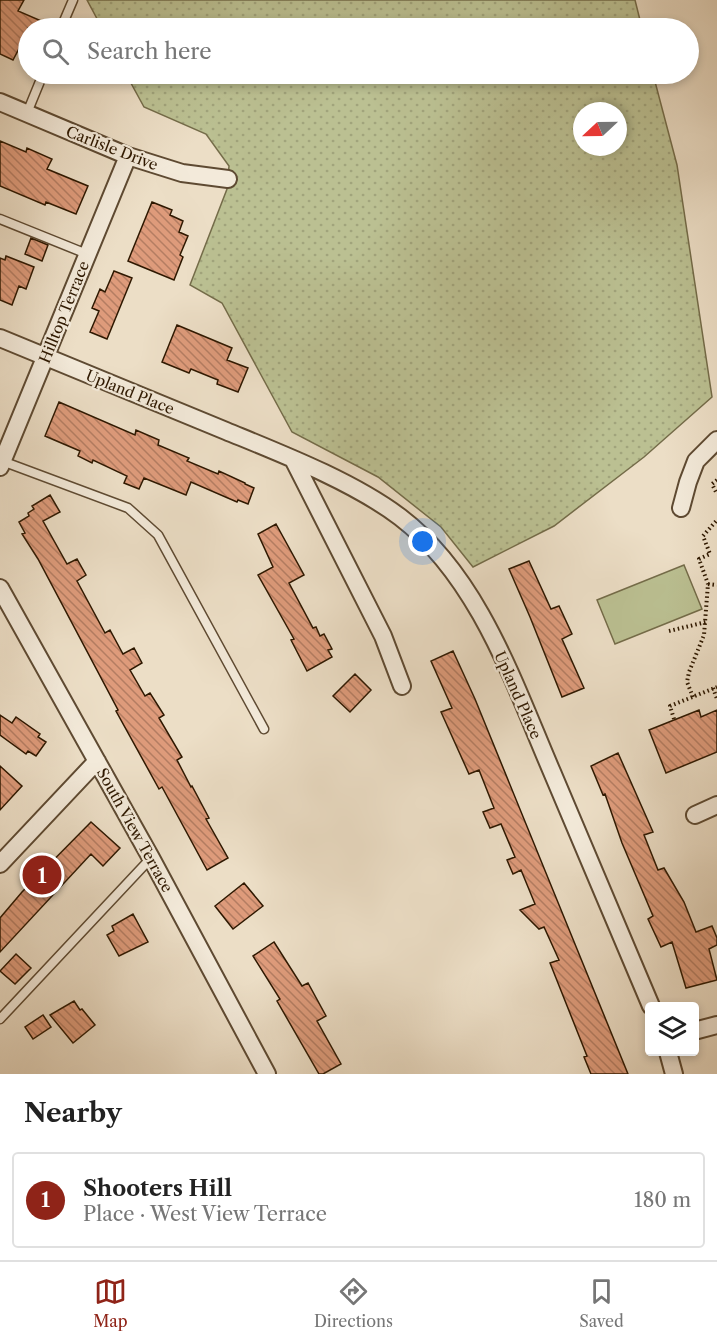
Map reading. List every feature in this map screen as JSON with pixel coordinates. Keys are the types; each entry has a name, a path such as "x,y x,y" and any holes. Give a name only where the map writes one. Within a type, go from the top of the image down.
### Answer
{"street":[{"name":"Carlisle Drive","path":"0,102 128,156 182,173 228,179"},
{"name":"Hilltop Terrace","path":"1,464 128,156"},
{"name":"Upland Place","path":"0,338 293,459 371,498 401,518 435,550 463,587 488,627 517,688 649,1002"},
{"path":"681,508 687,482 696,461 717,440"},
{"path":"293,459 383,636 402,686"},
{"name":"South View Terrace","path":"0,588 151,858 267,1074"},
{"path":"0,864 97,761"},
{"path":"695,815 717,806"},
{"path":"699,1030 717,1025"},
{"path":"669,1056 674,1074"}],"lane":[{"path":"65,18 73,0"},
{"path":"27,113 39,84"},
{"path":"0,219 87,254"},
{"path":"1,464 128,508 158,535 264,729"},
{"path":"0,1019 151,858"}],"path":[{"path":"717,480 712,484 717,494"},
{"path":"693,697 687,682 704,635 708,584 699,559 710,554 703,536 717,520"},
{"path":"708,584 717,585"},
{"path":"669,631 706,622"},
{"path":"674,719 670,706 715,688 717,699"}],"green space":[{"path":"87,0 635,0 640,18 97,18"},
{"path":"131,84 656,84 677,165 712,397 644,457 554,526 473,567 441,527 378,477 292,432 222,303 190,285 227,189 229,166 206,134 144,107"},
{"path":"684,565 702,609 615,644 597,600"}],"building":[{"path":"0,0 24,0 18,11 34,18 18,18 18,51 13,60 0,54"},
{"path":"0,141 26,152 27,148 52,159 47,169 88,186 76,214 46,202 45,205 0,186"},
{"path":"152,202 172,210 170,215 183,221 179,232 188,236 180,255 183,257 174,280 128,261"},
{"path":"31,238 48,245 42,261 25,254"},
{"path":"6,256 34,267 26,289 19,286 12,305 0,300 0,258 5,260"},
{"path":"114,271 132,278 107,339 90,332 99,311 92,308 100,289 105,292"},
{"path":"177,325 232,348 227,360 248,368 238,392 217,384 218,380 191,369 189,373 162,362"},
{"path":"59,402 135,435 136,430 159,440 158,445 189,458 187,461 218,474 219,471 245,483 254,488 248,504 238,500 237,502 191,482 186,495 144,478 139,489 124,483 127,476 93,460 92,463 78,456 80,451 45,436"},
{"path":"50,495 60,512 43,521 67,564 77,559 86,575 77,581 105,633 110,630 123,654 134,648 142,663 130,670 145,696 150,693 164,715 159,718 182,757 177,760 228,858 207,870 162,787 159,789 116,711 118,710 38,559 22,534 25,533 19,522 29,516 28,513 34,509 32,506"},
{"path":"276,524 304,575 289,583 313,628 316,627 320,636 324,634 332,649 328,650 332,657 307,671 291,640 294,639 258,575 273,567 258,534"},
{"path":"529,561 551,609 559,606 572,634 562,639 584,688 562,697 509,569"},
{"path":"453,651 475,699 628,1074 591,1074 584,1057 587,1056 550,963 559,960 544,927 539,929 520,910 535,904 521,870 513,874 507,860 515,857 501,824 490,828 483,812 494,808 479,770 469,774 441,712 452,708 431,661"},
{"path":"355,674 371,690 350,712 333,696"},
{"path":"699,710 701,717 717,710 717,752 666,773 649,730"},
{"path":"0,715 12,723 16,717 40,734 38,737 46,742 36,756 28,751 26,754 0,735"},
{"path":"618,753 653,832 644,835 658,870 664,868 684,902 696,932 712,926 717,945 709,949 717,980 686,988 672,942 661,947 648,919 653,916 622,843 605,794 603,795 591,766"},
{"path":"0,766 22,786 0,810"},
{"path":"91,822 120,848 103,866 91,854 0,952 0,918 22,892"},
{"path":"244,883 263,906 233,929 215,906"},
{"path":"133,914 148,942 119,956 107,935 114,931 112,926"},
{"path":"274,942 302,986 308,983 326,1016 317,1021 341,1064 323,1074 319,1074 277,1001 280,999 253,956"},
{"path":"16,954 31,968 15,984 0,971"},
{"path":"74,1001 95,1025 73,1043 50,1015"},
{"path":"43,1015 51,1027 33,1039 25,1027"}],"place":[{"name":"Shooters Hill","path":"42,875"}]}
